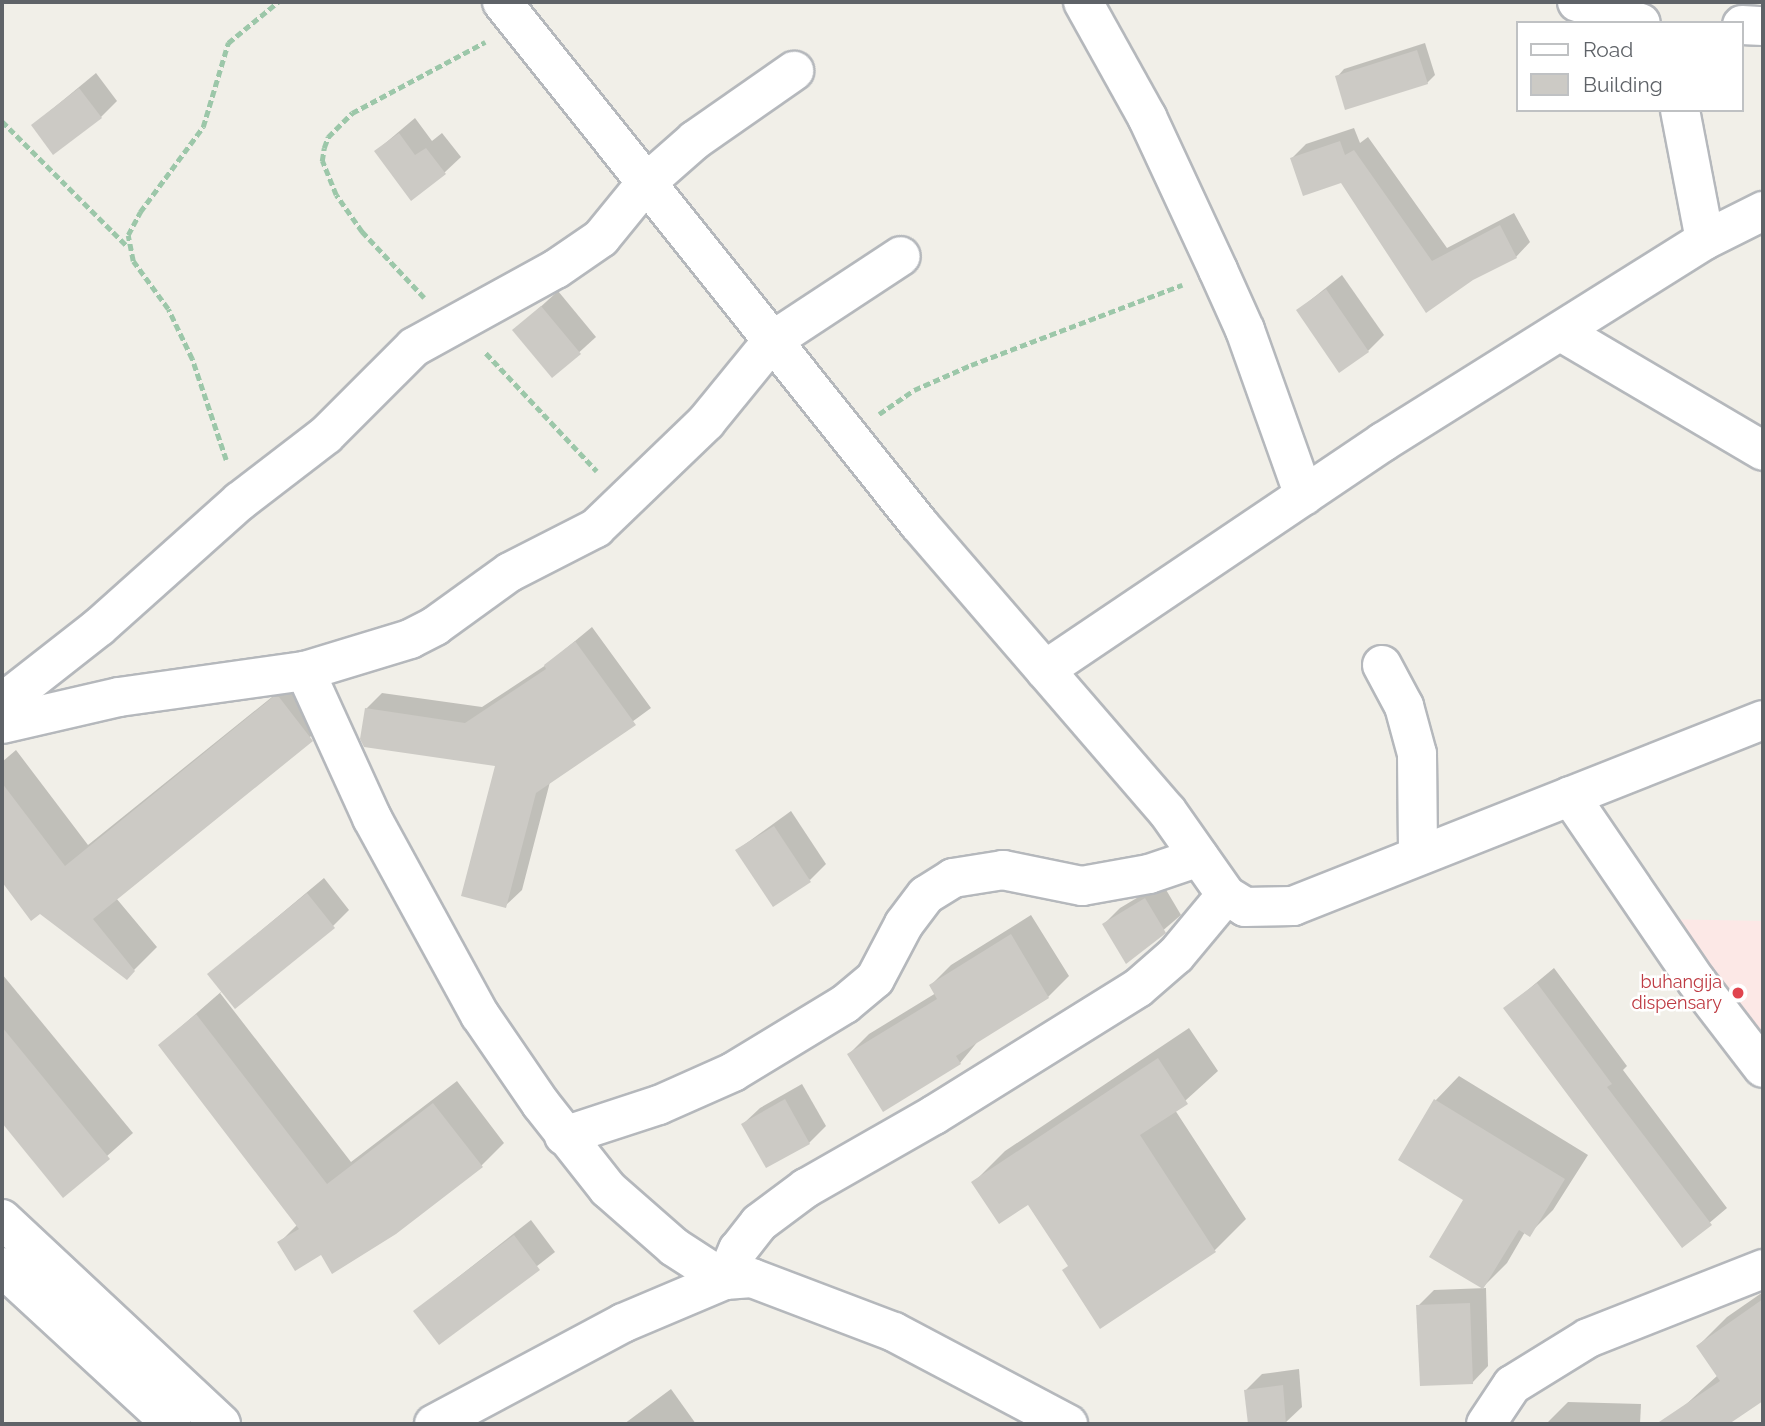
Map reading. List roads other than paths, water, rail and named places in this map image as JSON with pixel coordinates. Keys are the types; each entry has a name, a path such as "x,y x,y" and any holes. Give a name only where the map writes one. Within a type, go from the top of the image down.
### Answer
{"street":[{"path":"1083,2 1147,117 1245,330 1304,496"},
{"path":"1577,2 1637,21"},
{"path":"1640,2 1643,21"},
{"path":"510,13 852,440 1167,811 1226,895 1245,907 1293,906 1763,720"},
{"path":"1744,25 1763,26"},
{"path":"2,703 99,626 240,501 326,435 414,347 452,323 555,270 601,238 645,184 695,140 794,71"},
{"path":"1680,112 1704,240"},
{"path":"1045,670 1304,496 1563,333 1704,240 1763,211"},
{"path":"2,724 119,697 305,671 410,639 435,626 510,572 584,537 706,422 772,341 901,256"},
{"path":"1563,333 1763,451"},
{"path":"1382,665 1404,706 1417,754 1418,856"},
{"path":"305,671 372,818 480,1015 564,1136 608,1189 642,1221 725,1280"},
{"path":"1570,796 1697,982 1763,1068"},
{"path":"564,1136 659,1105 733,1072 845,1004 875,979 904,924 926,895 953,878 1003,870 1082,886 1149,874 1199,857"},
{"path":"725,1280 738,1250 759,1223 806,1188 934,1115 1138,988 1176,955 1226,895"},
{"path":"2,1219 221,1424"},
{"path":"2,1267 172,1424"},
{"path":"1486,1424 1512,1385 1588,1338 1763,1269"},
{"path":"434,1424 623,1323 725,1280 752,1278 769,1282 894,1332 1068,1424"}],"place":[{"name":"buhangija dispensary","path":"1738,993"}]}
